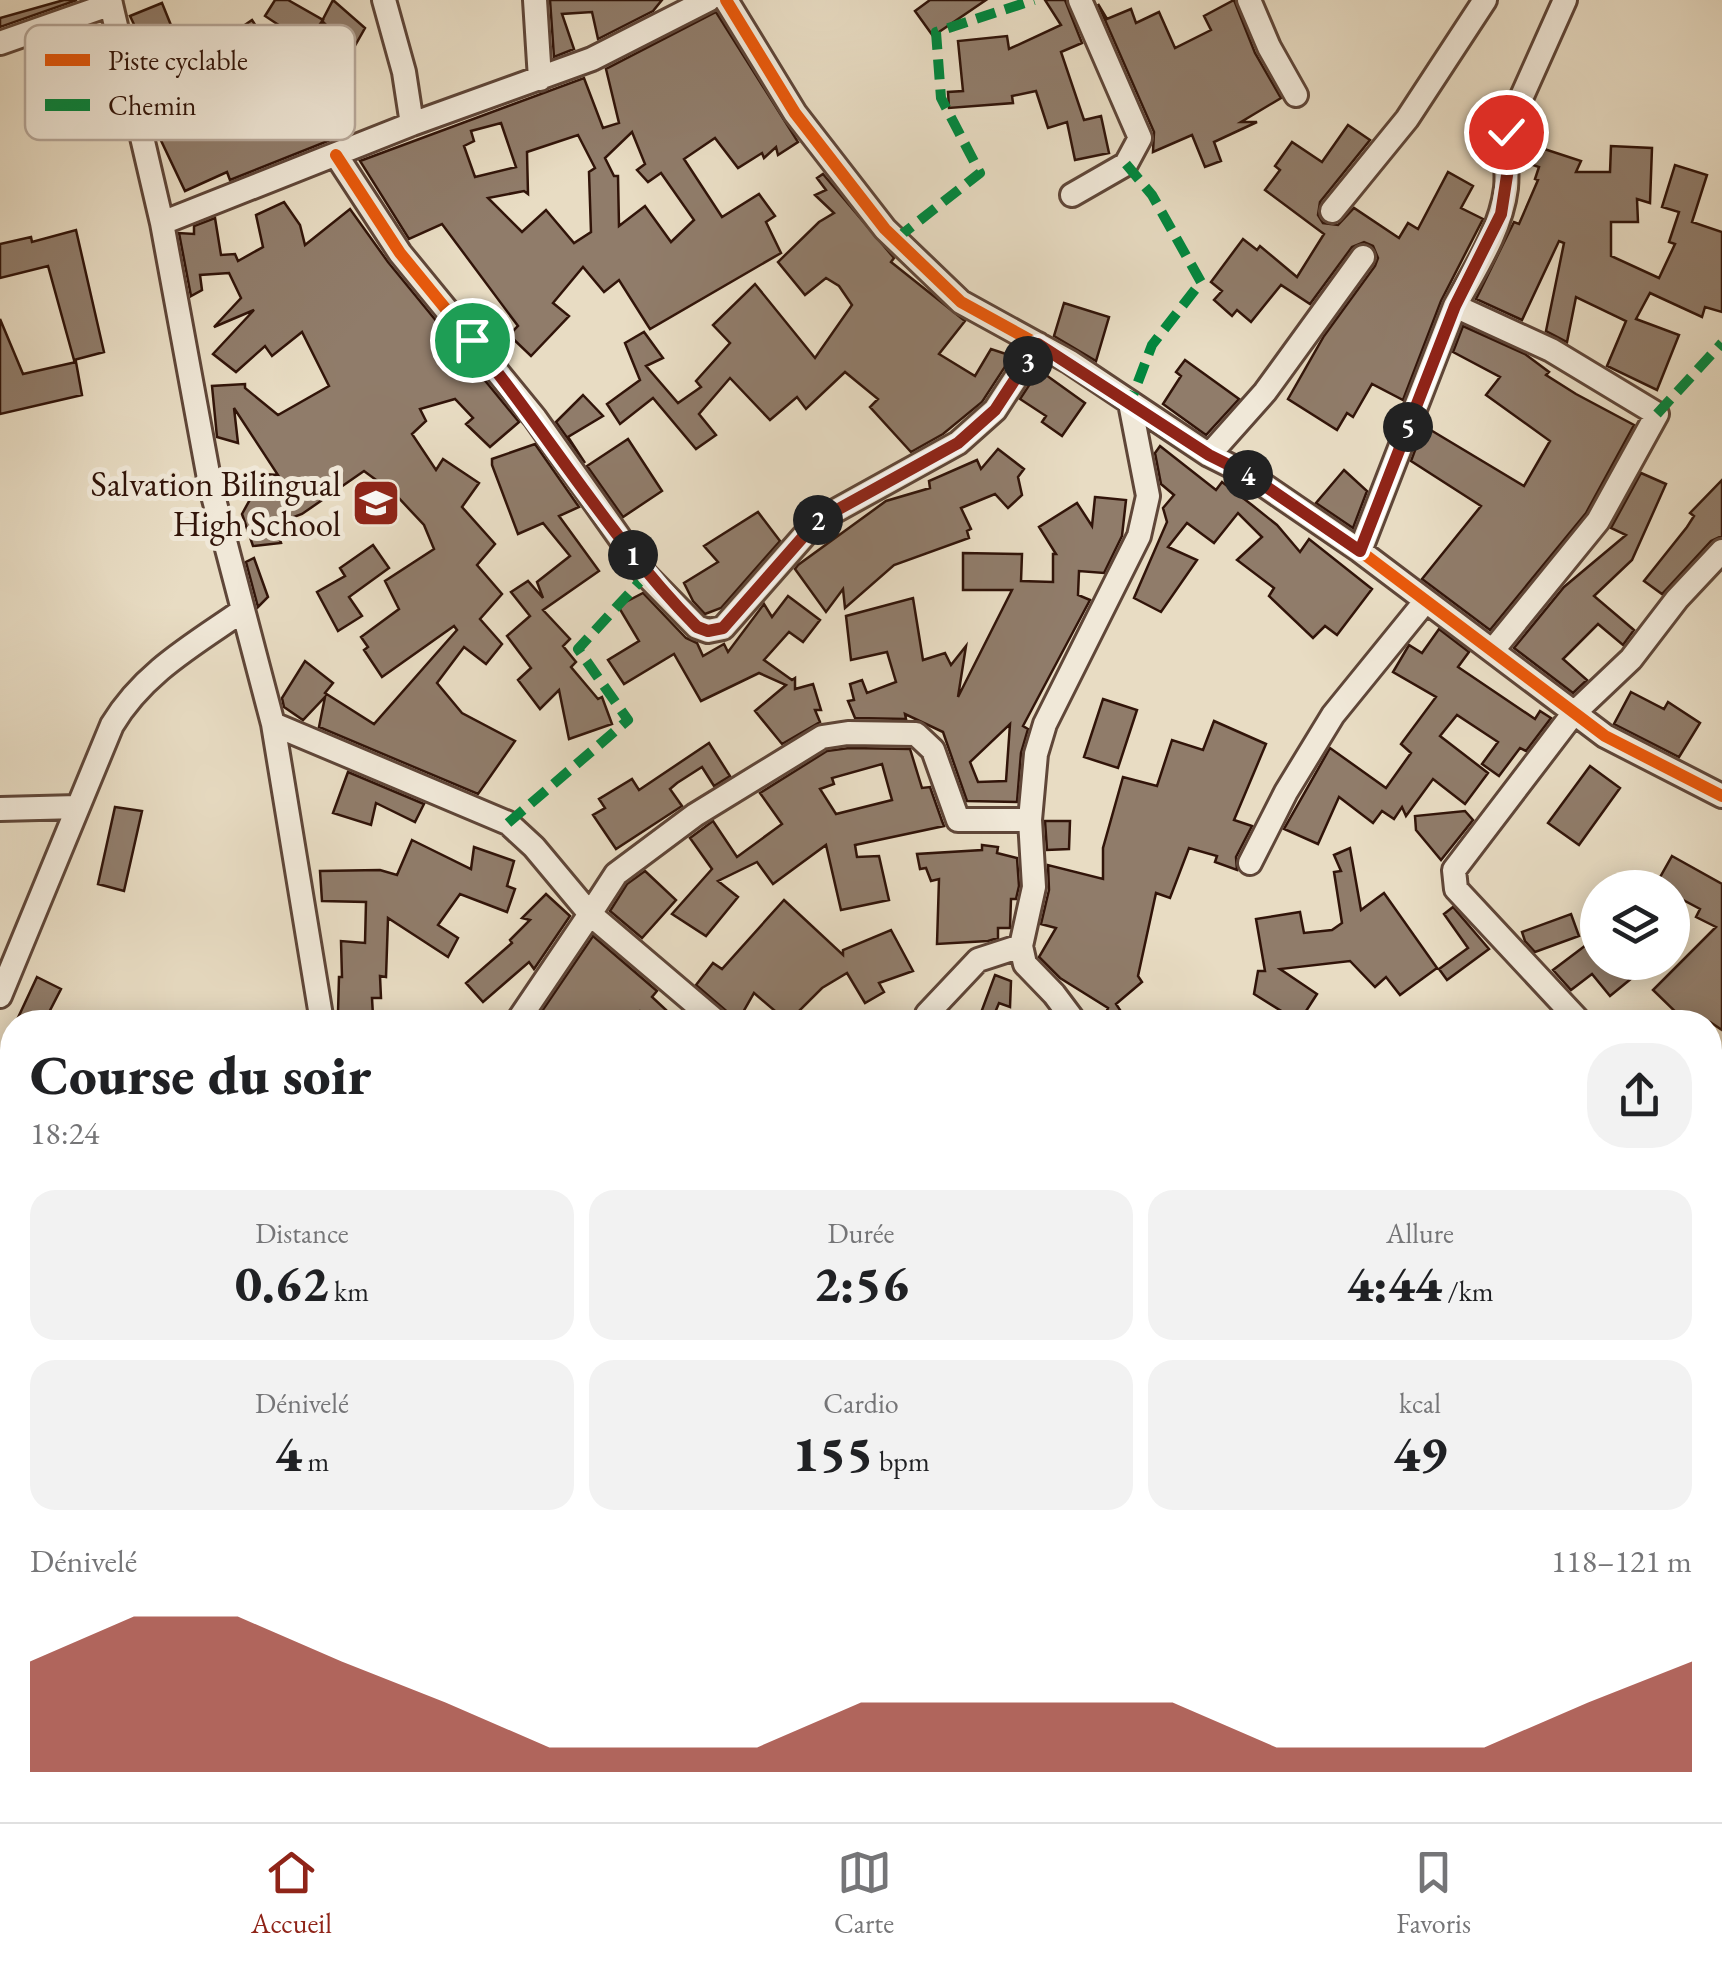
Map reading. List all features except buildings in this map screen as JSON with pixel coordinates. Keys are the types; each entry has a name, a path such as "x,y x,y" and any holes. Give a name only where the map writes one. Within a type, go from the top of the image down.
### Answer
{"street":[{"path":"384,0 404,72 412,124"},
{"path":"534,0 540,78"},
{"path":"162,223 630,42 708,0"},
{"path":"726,0 795,113 885,229 962,302 1038,344 1209,455 1249,475 1360,551 1605,736 1722,796"},
{"path":"1072,195 1126,164 1140,138 1080,0"},
{"path":"1249,0 1296,95"},
{"path":"1332,210 1408,118 1486,0"},
{"path":"1360,551 1455,306 1501,214 1508,169 1504,154 1506,132 1565,0"},
{"path":"49,25 111,2"},
{"path":"0,43 25,34"},
{"path":"143,140 210,484 273,724 320,1010"},
{"path":"336,156 400,253 535,418 646,575 697,627 708,631 723,628 817,521 958,443 995,410 1038,344"},
{"path":"1209,455 1265,392 1362,257"},
{"path":"1455,306 1550,350 1657,414 1598,521 1493,650"},
{"path":"1065,1010 1026,964 1021,946 1034,887 1030,820 1036,754 1045,724 1139,536 1148,496 1142,447 1130,403"},
{"path":"1569,1010 1456,889 1454,870 1573,714 1631,659 1677,599 1722,551"},
{"path":"1250,863 1286,792 1333,715 1424,603"},
{"path":"0,996 112,725 126,701 150,675 242,611"},
{"path":"273,724 508,823 534,846 590,914 703,1010"},
{"path":"525,1010 616,874 695,815 822,738 868,732 916,734 934,750 958,820 1030,820"},
{"path":"0,809 78,806"},
{"path":"931,1010 978,960 1021,946"}],"marked path":[{"path":"896,239 980,173 941,98 936,32 1034,0"},
{"path":"1126,164 1152,195 1201,282 1152,345 1130,403"},
{"path":"1657,414 1722,343"},
{"path":"508,823 628,720 578,649 646,575"}],"cycle path":[{"path":"726,0 795,113 885,229 961,302 1070,362 1209,455 1249,475 1360,551 1605,736 1722,796"},
{"path":"336,155 400,253 535,418 646,575 697,627 708,631 723,628 817,521 958,443 995,410 1038,344"}],"place":[{"name":"Salvation Bilingual High School","path":"376,503"}],"route":[{"path":"472,340 535,418 646,575 697,627 708,631 723,628 791,546 817,521 958,443 995,410 1038,344 1209,455 1249,475 1360,551 1438,345 1501,214 1508,169 1504,154 1506,132"}]}
